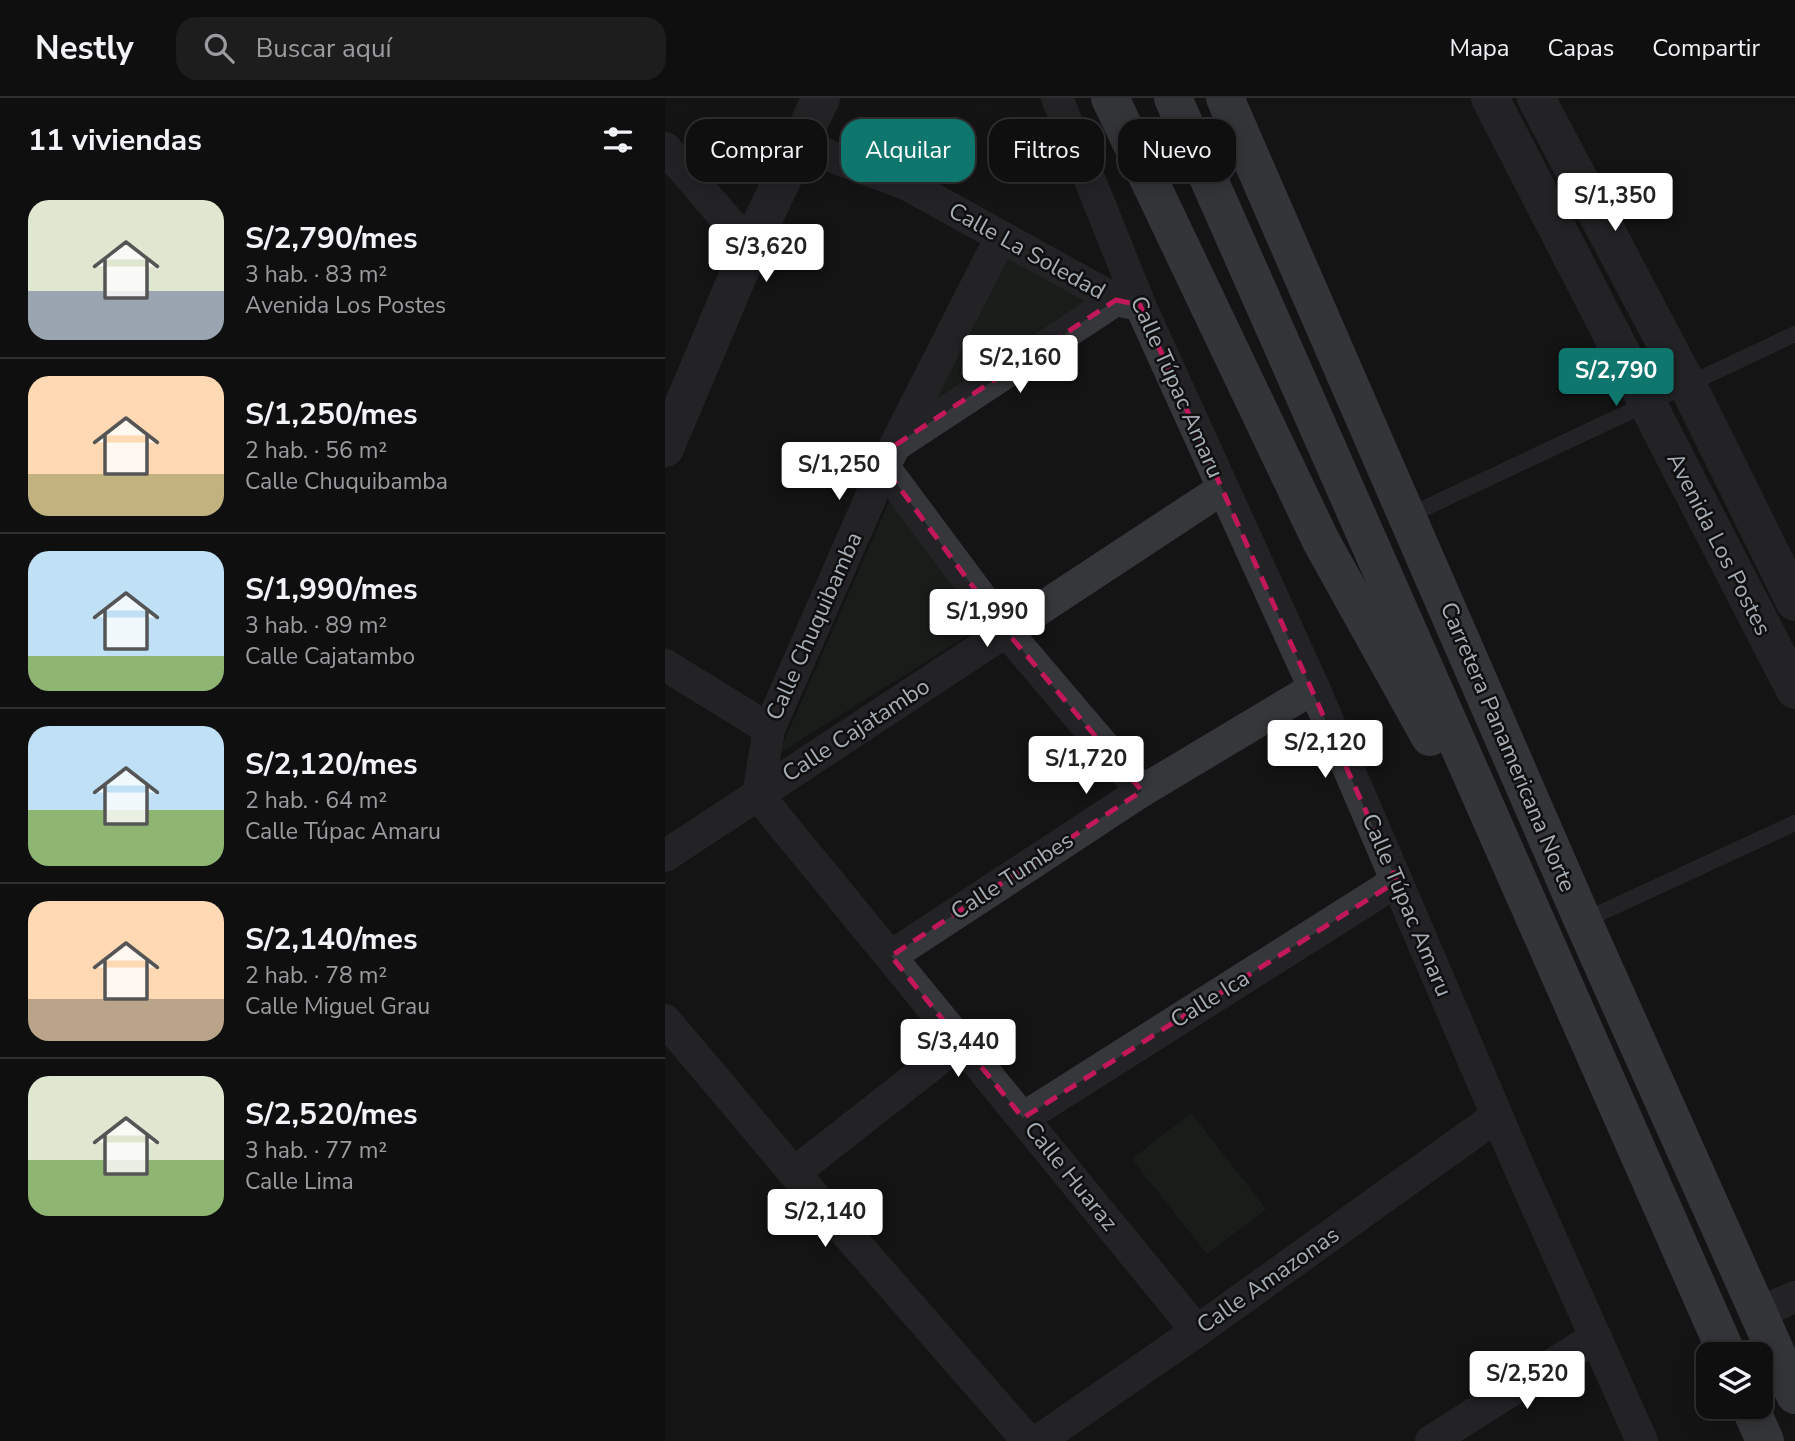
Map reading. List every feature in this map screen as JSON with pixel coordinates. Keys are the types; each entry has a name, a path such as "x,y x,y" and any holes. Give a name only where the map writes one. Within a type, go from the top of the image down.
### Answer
{"highway":[{"path":"1110,98 1321,541 1548,948"},
{"name":"Carretera Panamericana Norte","path":"1173,98 1722,1342"},
{"name":"Carretera Panamericana Norte","path":"1225,98 1583,921 1795,1395"},
{"path":"1755,1419 1765,1441"}],"street":[{"path":"810,119 821,98"},
{"name":"Calle Túpac Amaru","path":"1058,98 1128,302 1222,489 1314,688 1497,1116 1642,1441"},
{"name":"Avenida Los Postes","path":"1490,98 1666,394 1795,602"},
{"path":"1512,98 1666,394"},
{"name":"Avenida Los Postes","path":"1536,98 1795,690"},
{"path":"665,148 750,247"},
{"name":"Calle La Soledad","path":"827,155 906,184 1001,237 1128,302"},
{"path":"665,448 780,182"},
{"name":"Calle Chuquibamba","path":"758,795 769,729 889,456 1001,237"},
{"path":"1128,302 889,456 1006,631 1142,791"},
{"name":"Calle Cajatambo","path":"665,856 1222,489"},
{"path":"665,665 769,729"},
{"name":"Calle Tumbes","path":"891,956 1142,791 1314,688"},
{"name":"Calle Huaraz","path":"758,795 1197,1331"},
{"name":"Calle Ica","path":"1023,1118 1397,881"},
{"path":"665,1020 794,1173 1028,1441"},
{"path":"794,1173 961,1042"},
{"name":"Calle Amazonas","path":"1038,1441 1197,1331 1497,1116"},
{"path":"1760,1312 1795,1297"},
{"path":"1431,1441 1596,1337"}],"lane":[{"path":"1408,516 1795,334"},
{"path":"1583,921 1795,822"}],"highlighted area":[{"path":"1116,300 1140,305 1397,881 1023,1118 891,956 1142,791 1006,631 884,467 894,446"}],"shaded area":[{"path":"1003,254 1089,297 1090,309 931,407"},
{"path":"892,495 988,623 779,753"},
{"path":"1191,1113 1266,1209 1207,1254 1132,1159"}]}
